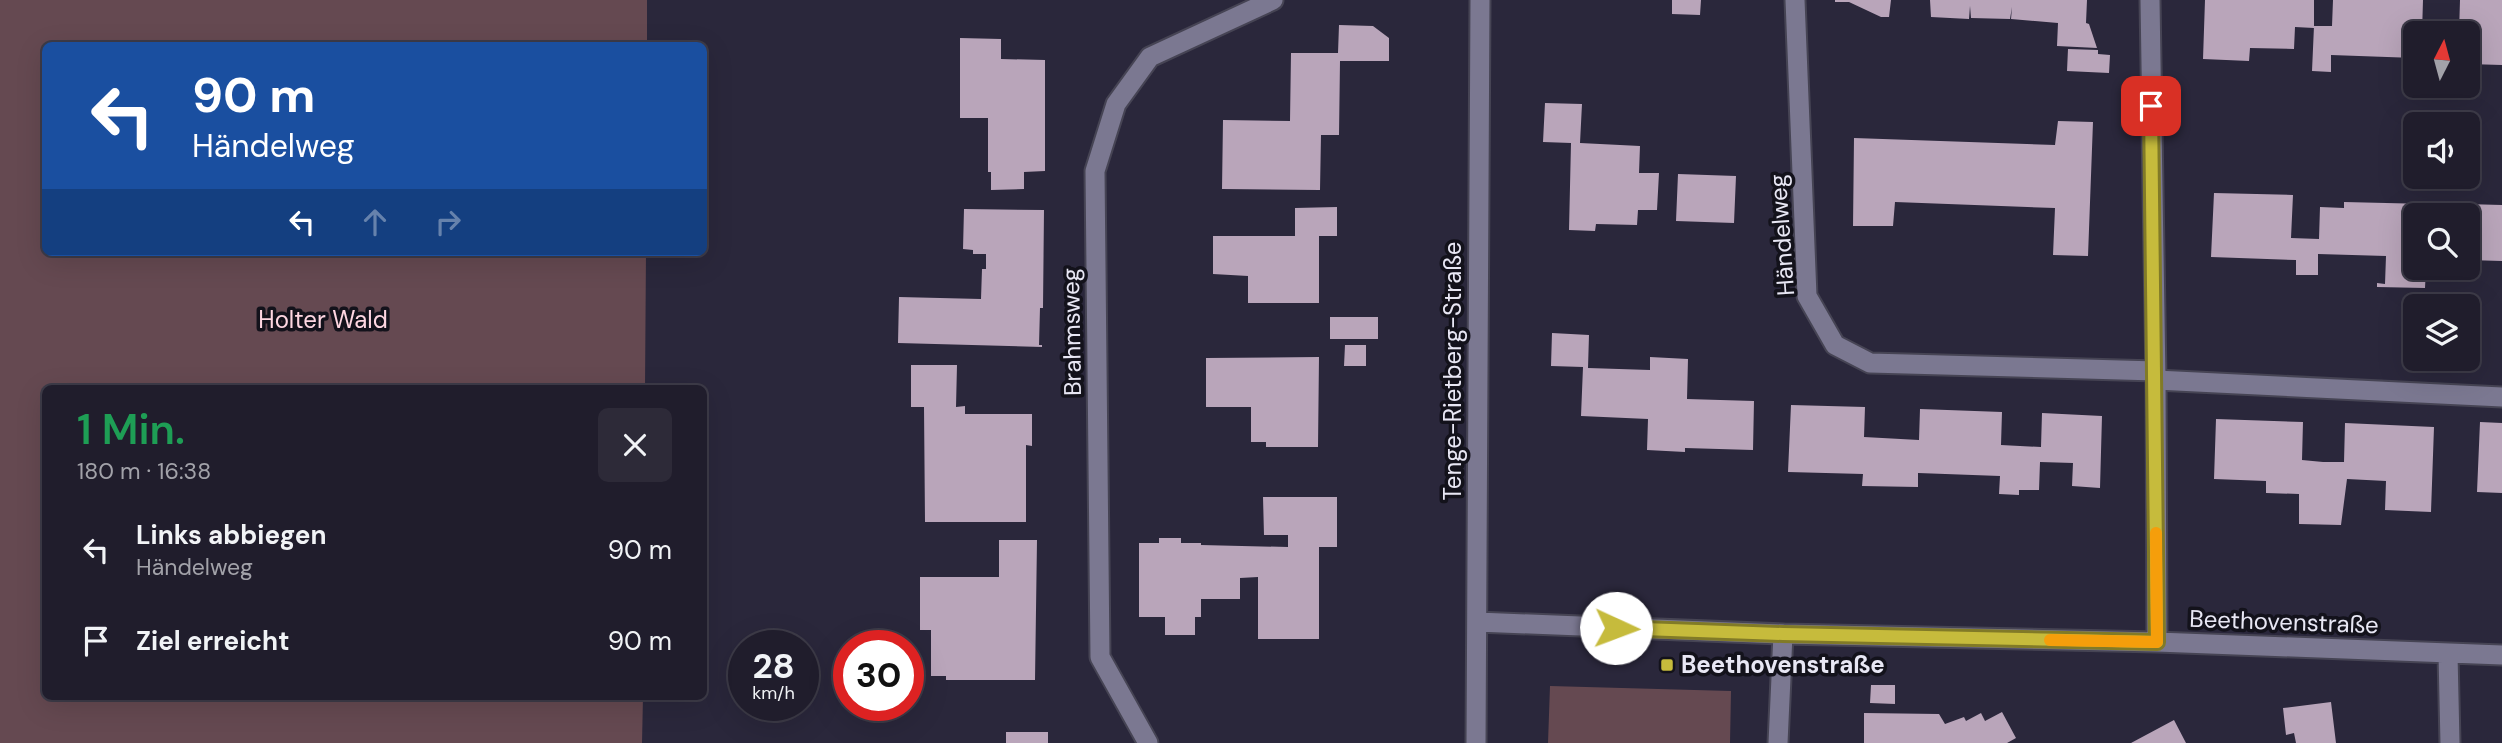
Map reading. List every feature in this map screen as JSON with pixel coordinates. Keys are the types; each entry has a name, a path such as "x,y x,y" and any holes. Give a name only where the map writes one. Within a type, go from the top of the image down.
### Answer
{"street":[{"name":"Brahmsweg","path":"1148,743 1100,657 1095,171 1116,104 1150,57 1273,0"},
{"name":"Tenge-Rietberg-Straße","path":"1476,743 1480,0"},
{"name":"Händelweg","path":"1794,0 1807,296 1835,345 1870,363 2156,376 2502,397"},
{"path":"2150,0 2157,642"},
{"name":"Beethovenstraße","path":"1477,622 1783,634 2157,642 2502,655"},
{"path":"1778,743 1783,634"},
{"path":"2448,653 2451,743"}],"green space":[{"name":"Holter Wald","path":"0,0 647,0 647,42 42,42 42,256 646,256 645,385 42,385 42,700 643,700 642,743 0,743"},
{"path":"1550,686 1731,691 1730,743 1548,743"}],"building":[{"path":"1672,0 1701,0 1700,15 1672,14"},
{"path":"1835,0 1891,0 1889,17 1881,17 1849,2"},
{"path":"1930,0 2087,0 2086,23 2089,24 2097,48 2057,46 2058,23 2011,19 2012,7 2010,19 1971,18 1970,6 1969,19 1931,17"},
{"path":"2205,0 2314,0 2314,28 2295,27 2294,49 2250,48 2249,61 2203,59"},
{"path":"2333,0 2423,0 2422,21 2403,21 2403,58 2331,55 2331,72 2312,71 2314,26 2332,26"},
{"path":"2460,0 2502,0 2502,65 2480,64 2480,21 2459,21"},
{"path":"1339,25 1373,26 1389,38 1389,61 1340,61 1339,135 1321,135 1320,190 1222,189 1223,120 1290,121 1291,53 1338,53"},
{"path":"960,38 1001,39 1001,59 1045,60 1045,171 1024,172 1024,189 991,190 991,172 988,172 988,118 960,118"},
{"path":"2068,49 2098,50 2098,54 2110,55 2109,73 2067,71"},
{"path":"1545,103 1582,104 1580,143 1640,146 1639,173 1659,173 1657,210 1638,210 1637,225 1596,224 1595,231 1569,230 1571,143 1543,142"},
{"path":"2058,121 2093,122 2088,256 2053,255 2055,208 1895,202 1893,226 1853,226 1854,138 2055,145"},
{"path":"1678,174 1736,176 1734,223 1676,221"},
{"path":"2214,193 2293,195 2291,238 2319,239 2320,207 2344,208 2344,202 2403,203 2403,280 2425,280 2425,288 2377,287 2377,283 2385,284 2386,256 2318,254 2318,275 2296,275 2296,260 2211,257"},
{"path":"2480,204 2502,205 2502,261 2480,260"},
{"path":"1337,207 1337,236 1319,236 1319,303 1248,303 1248,276 1213,274 1213,236 1295,236 1295,208"},
{"path":"964,209 1044,210 1043,308 1040,308 1039,345 1042,347 898,343 899,297 981,299 982,269 986,269 986,254 973,254 973,250 963,249"},
{"path":"1330,317 1378,317 1378,339 1330,339"},
{"path":"1552,333 1589,335 1588,368 1650,370 1650,357 1688,359 1687,399 1754,401 1753,450 1647,450 1648,419 1581,416 1583,367 1551,366"},
{"path":"1345,345 1366,345 1366,366 1344,366"},
{"path":"1319,357 1318,447 1266,447 1266,442 1251,442 1251,407 1206,407 1206,358"},
{"path":"911,365 957,365 956,407 965,406 965,414 1032,414 1032,446 1026,445 1026,522 925,522 924,407 911,407"},
{"path":"1791,405 1865,407 1864,437 1919,440 1920,409 2002,412 2001,445 2041,447 2042,413 2102,416 2100,488 2072,486 2073,463 2040,462 2039,490 2019,490 2019,495 1999,494 2000,476 1918,473 1918,487 1862,486 1863,474 1788,472"},
{"path":"2216,419 2303,422 2302,460 2323,462 2344,462 2345,423 2434,427 2431,512 2385,510 2386,481 2347,479 2341,525 2299,524 2299,494 2266,493 2266,481 2214,479"},
{"path":"2480,422 2502,423 2502,493 2477,492"},
{"path":"1263,497 1337,497 1337,547 1319,547 1319,639 1258,639 1258,577 1240,578 1240,599 1201,599 1201,617 1195,617 1195,635 1165,635 1165,617 1139,617 1139,543 1159,543 1159,538 1181,538 1181,543 1201,545 1288,547 1288,535 1264,535"},
{"path":"999,540 1037,540 1035,680 946,680 946,676 931,676 931,630 920,630 920,577 999,577"},
{"path":"1871,685 1895,685 1895,704 1870,703"},
{"path":"2331,702 2336,743 2296,743 2294,733 2286,735 2283,708"},
{"path":"2002,712 2016,738 2007,743 1864,743 1864,713 1939,714 1945,724 1964,717 1966,721 1981,713 1985,721"},
{"path":"2174,720 2186,743 2131,743"},
{"path":"1006,732 1048,732 1048,743 1006,743"}],"slow traffic":[{"path":"2050,640 2157,642 2156,533"}],"place":[{"name":"Beethovenstraße","path":"1667,665"}],"route":[{"path":"1616,628 2157,642 2151,106"}]}
